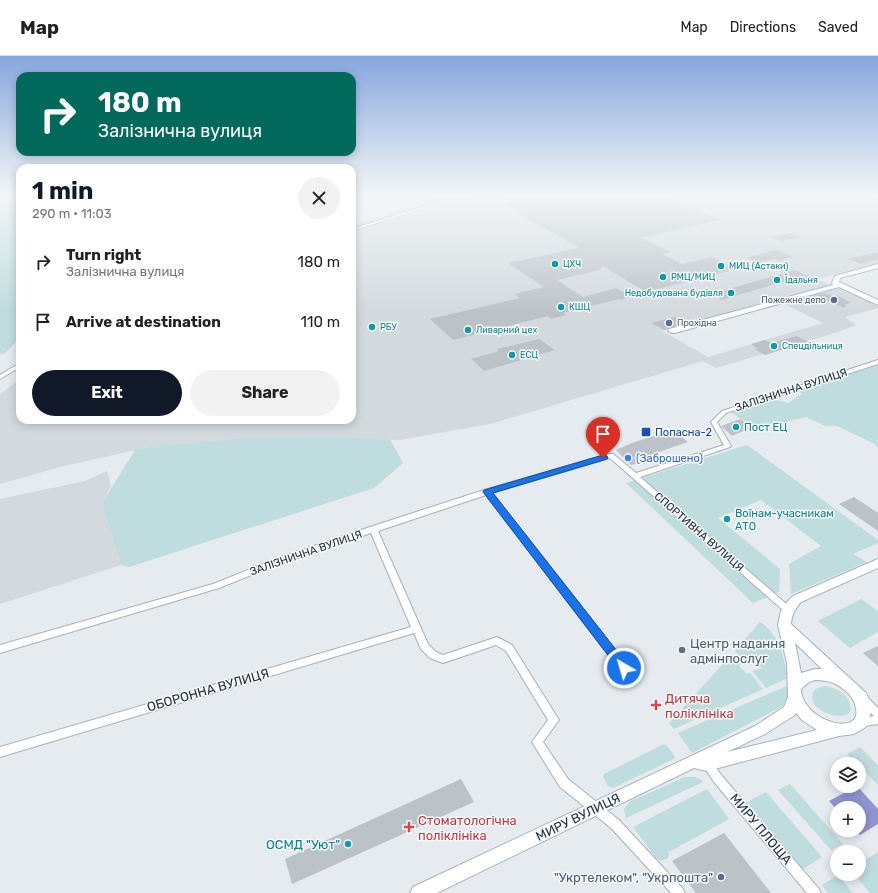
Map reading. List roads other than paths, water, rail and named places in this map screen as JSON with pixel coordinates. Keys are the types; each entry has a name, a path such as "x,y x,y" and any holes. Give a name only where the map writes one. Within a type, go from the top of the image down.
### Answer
{"street":[{"path":"878,266 837,277 835,283 878,303"},
{"path":"672,331 839,285"},
{"name":"ЗАЛІЗНИЧНА ВУЛИЦЯ","path":"635,476 728,446 714,422 724,412 878,362"},
{"path":"0,376 16,367"},
{"name":"ЗАЛІЗНИЧНА ВУЛИЦЯ","path":"0,649 216,586 281,560 373,529 611,455"},
{"name":"СПОРТИВНА ВУЛИЦЯ","path":"611,455 787,609"},
{"path":"488,492 624,668"},
{"path":"373,529 424,646 433,655 443,659 497,641 509,648 554,720 537,742 564,783 615,824 677,892"},
{"path":"838,730 822,726 808,717 799,706 795,691 794,666 784,625 787,609 797,599 878,563"},
{"path":"784,625 878,714"},
{"name":"ОБОРОННА ВУЛИЦЯ","path":"0,752 416,629"},
{"path":"700,762 760,730 790,711 800,679 811,674 825,675 843,682"},
{"path":"700,762 838,730 860,727 864,722 866,710 861,697"},
{"path":"864,722 878,720"},
{"name":"МИРУ ВУЛИЦЯ","path":"419,893 597,808 700,762"},
{"name":"МИРУ ПЛОЩА","path":"700,762 718,779 815,893"}],"water":[{"path":"844,793 863,793 878,809 878,824 866,831 866,801 829,801"}],"place":[{"name":"ЦХЧ","path":"555,264"},
{"name":"МИЦ (Астаки)","path":"721,266"},
{"name":"РМЦ/МИЦ","path":"663,277"},
{"name":"Їдальня","path":"777,280"},
{"name":"Недобудована будівля","path":"731,293"},
{"name":"Пожежне депо","path":"834,300"},
{"name":"КШЦ","path":"561,307"},
{"name":"Прохідна","path":"669,323"},
{"name":"РБУ","path":"372,327"},
{"name":"Ливарний цех","path":"468,330"},
{"name":"Спецдільниця","path":"774,346"},
{"name":"ЕСЦ","path":"512,355"},
{"name":"Пост ЕЦ","path":"736,427"},
{"name":"Попасна-2","path":"646,432"},
{"name":"(Заброшено)","path":"628,458"},
{"name":"Воїнам-учасникам АТО","path":"727,519"},
{"name":"Центр надання адмінпослуг","path":"682,650"},
{"name":"Дитяча поліклініка","path":"656,705"},
{"name":"Стоматологічна поліклініка","path":"409,827"},
{"name":"ОСМД \"Уют\"","path":"348,844"},
{"name":"\"Укртелеком\", \"Укрпошта\"","path":"721,877"}]}
